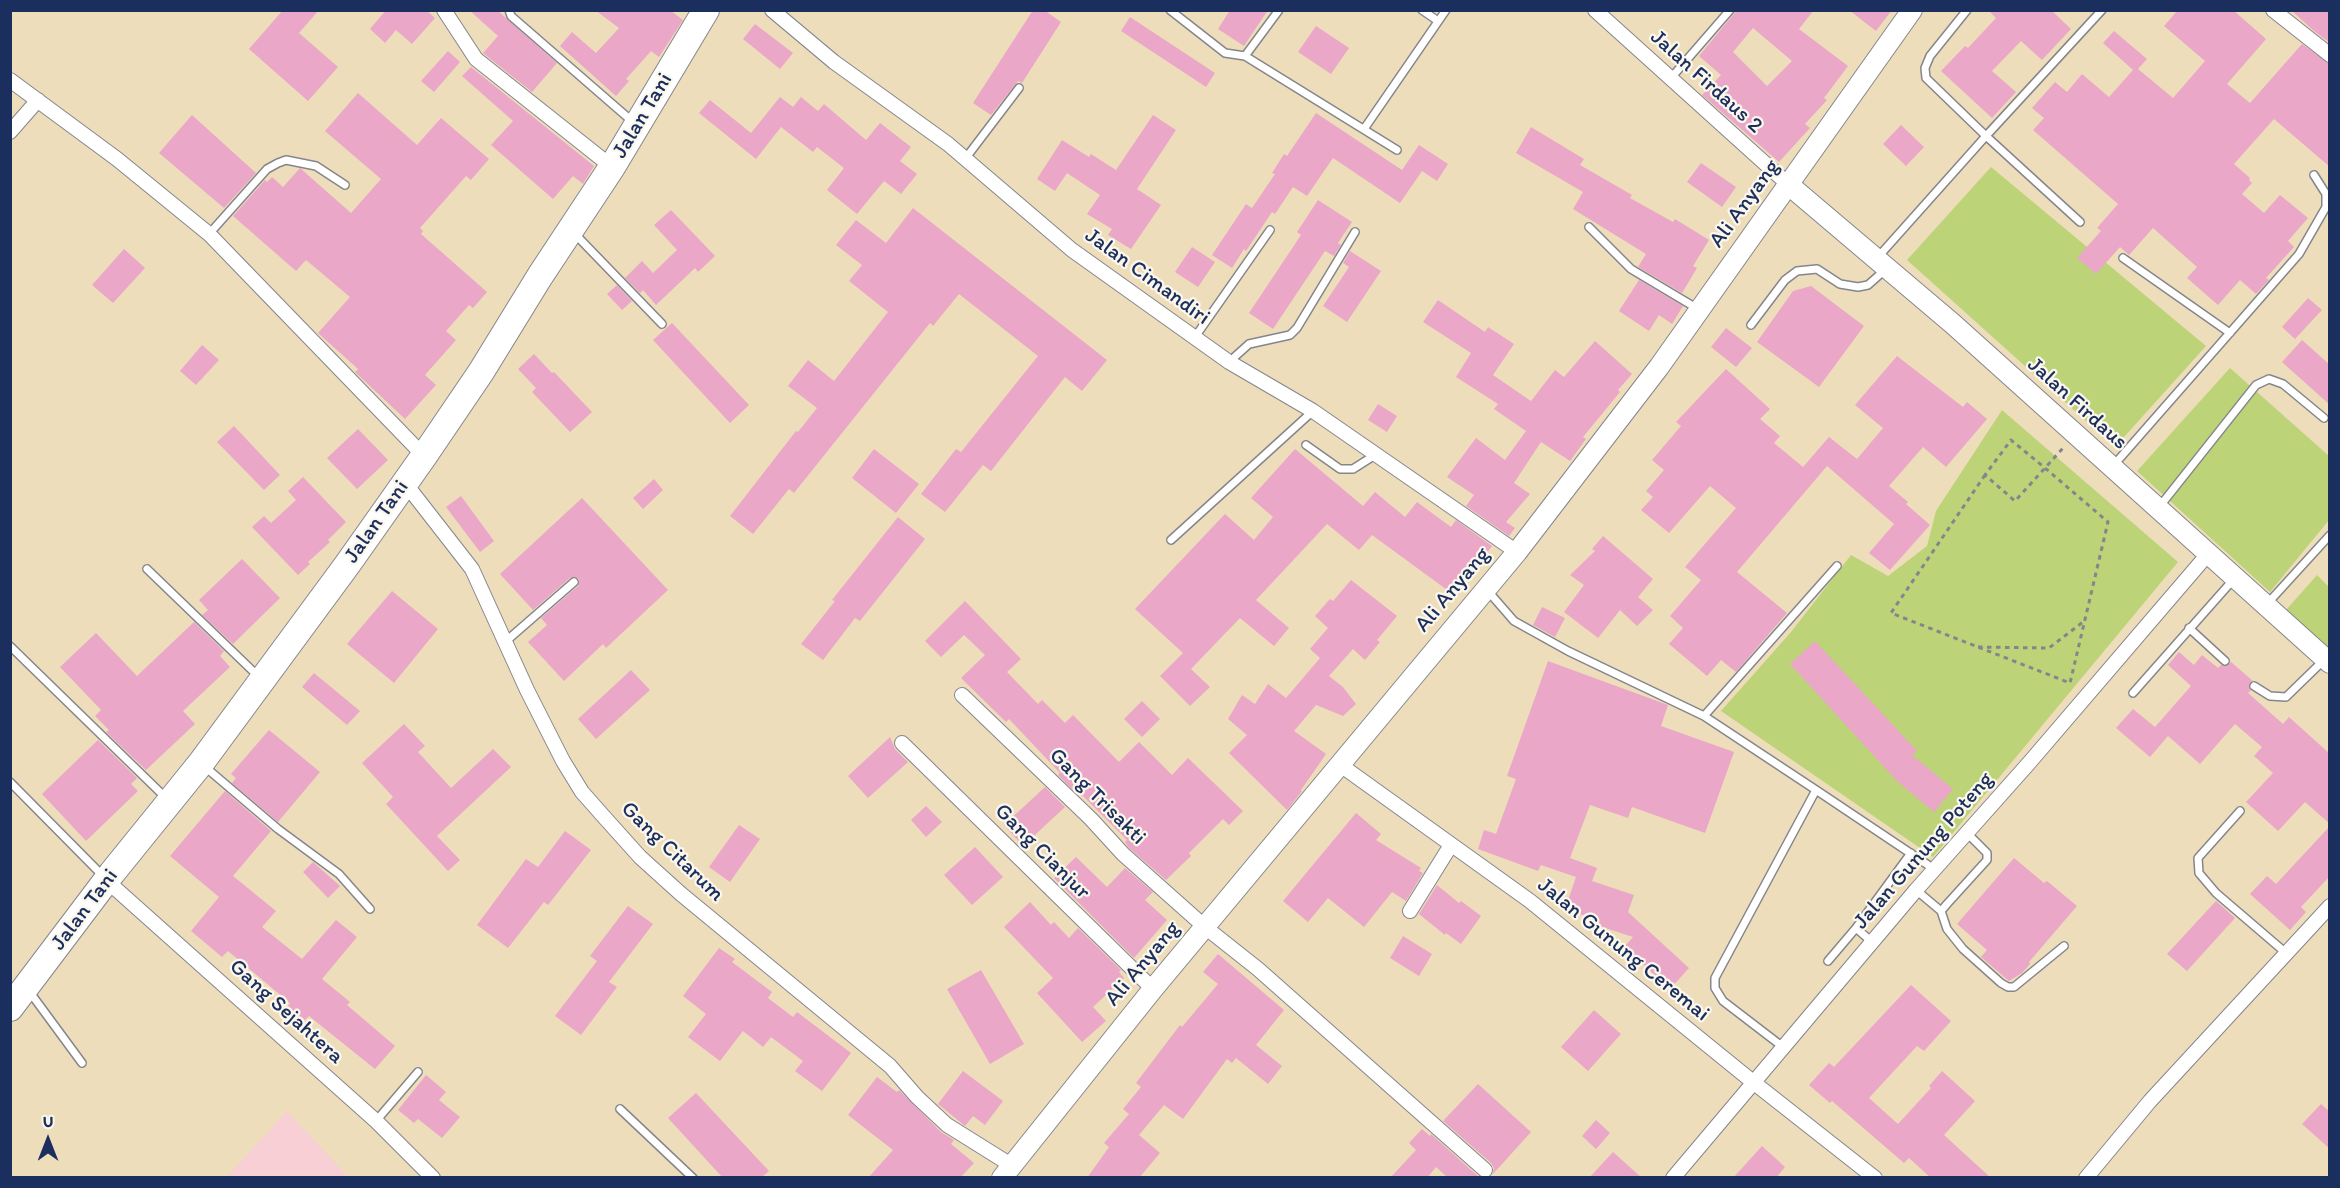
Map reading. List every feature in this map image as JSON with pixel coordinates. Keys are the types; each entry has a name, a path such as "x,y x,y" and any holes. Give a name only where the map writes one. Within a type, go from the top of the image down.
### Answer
{"highway":[{"name":"Jalan Tani","path":"10,1008 201,763 424,456 481,372 612,167 706,10"}],"street":[{"path":"444,10 476,59 612,167"},
{"name":"Jalan Cimandiri","path":"772,10 834,62 964,159 1072,250 1229,362 1313,411 1517,552"},
{"name":"Jalan Firdaus 2","path":"1595,10 1789,185"},
{"name":"Ali Anyang","path":"1007,1172 1153,989 1517,552 1659,367 1912,10"},
{"path":"2273,10 2330,55"},
{"path":"10,80 117,159 209,234 424,456"},
{"path":"10,132 38,100"},
{"name":"Jalan Firdaus","path":"1789,185 1953,324 2071,439 2112,468 2327,661"},
{"name":"Gang Citarum","path":"405,483 472,569 505,642 573,779 640,856 681,894 890,1066 916,1097 947,1125 1007,1172"},
{"name":"Jalan Gunung Poteng","path":"1673,1178 1934,869 1967,834 2208,554"},
{"name":"Gang Trisakti","path":"962,694 1091,819 1123,854 1205,927 1258,969 1485,1170"},
{"name":"Gang Cianjur","path":"902,743 1153,989"},
{"name":"Jalan Gunung Ceremai","path":"1339,764 1530,901 1875,1178"},
{"path":"1410,911 1451,844"},
{"name":"Gang Sejahtera","path":"108,880 376,1121 433,1178"},
{"path":"2086,1178 2150,1101 2330,906"}],"lane":[{"path":"509,10 511,16 637,126"},
{"path":"1170,10 1225,53 1245,56 1397,150"},
{"path":"1245,56 1279,10"},
{"path":"1422,10 1438,21"},
{"path":"1364,129 1446,10"},
{"path":"1671,78 1730,10"},
{"path":"1967,10 1930,56 1925,68 1926,78 2080,222"},
{"path":"1751,325 1785,280 1797,271 1817,269 1840,284 1858,287 1868,285 1882,264 1986,136 2103,10"},
{"path":"964,159 1019,87"},
{"path":"209,234 267,169 286,160 316,166 345,185"},
{"path":"2112,468 2299,254 2326,207 2326,194 2313,174"},
{"path":"1589,227 1631,269 1693,306 1705,303"},
{"path":"570,230 662,324"},
{"path":"1195,337 1270,230"},
{"path":"1229,362 1249,344 1290,335 1298,328 1355,232"},
{"path":"2123,258 2230,333"},
{"path":"2158,508 2256,385 2269,379 2283,384 2324,418"},
{"path":"1171,540 1313,411"},
{"path":"1306,445 1340,469 1353,469 1375,455"},
{"path":"2266,606 2330,535"},
{"path":"1704,716 1837,566"},
{"path":"147,569 262,680"},
{"path":"2133,693 2234,578"},
{"path":"505,642 574,582"},
{"path":"1485,588 1514,621 1569,651 1704,716 1934,869"},
{"path":"2189,628 2225,661"},
{"path":"10,646 170,802"},
{"path":"2254,686 2270,696 2286,697 2327,661"},
{"path":"201,763 278,829 339,874 370,909"},
{"path":"10,782 108,880"},
{"path":"1783,1047 1723,1001 1715,988 1715,978 1816,790"},
{"path":"2241,811 2198,858 2199,873 2216,893 2286,953"},
{"path":"1941,911 1987,860 1987,853 1967,834"},
{"path":"1828,961 1856,928 1911,854"},
{"path":"1916,890 1941,911 1947,929 1963,949 2008,987 2014,987 2064,946"},
{"path":"1856,928 1872,942"},
{"path":"26,987 82,1063"},
{"path":"376,1121 418,1072"},
{"path":"620,1109 693,1178"}],"path":[{"path":"1985,475 2015,501 2071,439"},
{"path":"2011,440 2108,522 2070,683 1891,613 1985,475 2011,440"},
{"path":"1977,647 2049,648 2085,621"}],"shaded area":[{"path":"287,1111 348,1177 227,1177"}],"green space":[{"path":"1991,167 2206,346 2115,447 1907,260"},
{"path":"2230,368 2329,456 2329,520 2270,592 2137,471"},
{"path":"2002,410 2178,562 1933,857 1721,711 1791,632 1851,555 1888,576 1927,546 1936,511"},
{"path":"2317,575 2329,587 2329,651 2286,610"}],"building":[{"path":"283,10 319,10 299,33 338,67 308,101 249,49"},
{"path":"386,10 426,10 435,18 412,44 396,30 385,43 370,29"},
{"path":"469,10 497,10 557,63 532,92 483,53 498,36"},
{"path":"595,10 670,10 683,20 659,57 651,51 626,79 629,81 616,96 560,46 572,32 596,53 619,28"},
{"path":"1033,10 1044,10 1061,22 1022,83 1018,81 991,115 973,103"},
{"path":"1230,10 1268,10 1244,46 1218,29"},
{"path":"1737,10 1814,10 1799,29 1848,66 1824,98 1827,100 1805,124 1810,128 1779,162 1702,95 1721,75 1699,56","holes":["1753,28 1792,61 1767,86 1733,52"]},
{"path":"1849,10 1892,10 1876,31"},
{"path":"1988,10 2051,10 2071,29 2042,60 2021,41 1992,71 2016,92 1992,118 1941,71 1965,46 1968,48 1996,18"},
{"path":"2178,10 2233,10 2266,39 2227,84 2250,103 2302,44 2330,64 2330,167 2274,119 2234,164 2250,178 2252,183 2242,194 2264,213 2280,195 2308,218 2288,241 2294,247 2266,278 2269,280 2256,294 2240,280 2218,305 2187,278 2197,267 2153,228 2129,255 2120,247 2096,274 2077,258 2101,231 2097,228 2118,204 2033,130 2044,118 2032,108 2055,82 2067,92 2082,74 2109,97 2133,70 2103,43 2114,31 2147,59 2138,69 2173,98 2205,61 2164,26"},
{"path":"2291,10 2330,10 2330,43 2314,31"},
{"path":"1130,17 1215,73 1206,87 1121,31"},
{"path":"755,24 793,53 780,69 743,39"},
{"path":"1316,26 1349,48 1331,74 1298,52"},
{"path":"448,51 460,62 434,92 421,81"},
{"path":"471,67 594,166 583,184 573,176 553,199 491,145 513,121 462,76"},
{"path":"358,93 417,145 441,118 489,159 471,180 466,176 420,228 423,231 421,234 487,292 473,308 469,305 446,331 456,340 425,375 436,385 405,419 355,372 358,369 318,333 350,297 306,260 296,271 233,216 265,180 267,182 272,177 283,187 300,168 351,213 381,179 325,131"},
{"path":"780,97 793,107 801,97 818,111 824,104 866,140 880,123 911,147 900,161 917,174 901,194 884,181 857,214 827,190 844,168 817,147 813,152 781,127 756,159 699,113 710,100 751,133"},
{"path":"1316,113 1402,170 1419,145 1448,164 1437,181 1422,171 1400,203 1333,158 1307,196 1293,187 1275,214 1272,212 1232,268 1212,255 1246,204 1252,208 1275,174 1272,173 1284,154 1287,156"},
{"path":"192,115 256,173 224,208 159,153"},
{"path":"1153,115 1176,130 1137,189 1161,205 1131,249 1108,235 1112,229 1087,214 1100,195 1067,173 1055,191 1037,179 1062,140 1089,157 1091,154 1116,170"},
{"path":"1901,125 1924,147 1906,166 1883,144"},
{"path":"1531,127 1584,159 1580,165 1632,195 1630,198 1673,222 1675,219 1709,240 1693,266 1697,268 1682,293 1638,267 1646,254 1573,209 1583,192 1516,153"},
{"path":"1701,163 1736,187 1722,207 1687,182"},
{"path":"1318,200 1352,222 1338,243 1341,245 1334,256 1325,251 1273,329 1249,313 1301,235 1297,232"},
{"path":"913,208 1107,360 1082,391 1065,377 991,471 983,465 945,512 921,494 956,449 961,452 1038,356 959,294 933,326 930,323 794,493 789,489 753,534 730,516 796,431 798,432 817,408 788,386 808,360 834,381 888,312 849,281 862,265 836,245 856,220 886,243"},
{"path":"671,210 715,256 698,272 695,268 656,305 643,290 640,293 625,278 642,261 653,273 677,250 654,225"},
{"path":"1192,247 1215,262 1198,287 1175,272"},
{"path":"124,249 145,268 113,303 92,285"},
{"path":"1350,251 1381,271 1347,322 1323,306 1349,267 1343,263"},
{"path":"1639,280 1683,306 1672,324 1659,315 1649,331 1619,311"},
{"path":"617,285 632,301 622,310 607,294"},
{"path":"1811,286 1864,326 1819,387 1757,342 1793,291"},
{"path":"2308,298 2322,310 2295,339 2282,327"},
{"path":"1438,300 1485,332 1488,327 1514,344 1493,375 1531,401 1555,370 1564,377 1595,341 1632,374 1583,437 1586,439 1570,461 1541,442 1514,483 1530,494 1506,522 1515,528 1509,536 1466,506 1474,495 1447,477 1476,438 1505,460 1526,431 1494,409 1498,404 1456,377 1471,353 1423,322"},
{"path":"672,323 749,405 730,423 653,340"},
{"path":"1726,328 1752,348 1736,367 1711,347"},
{"path":"2302,340 2330,365 2330,405 2282,362"},
{"path":"202,345 219,360 196,385 180,371"},
{"path":"534,354 592,412 570,432 532,392 536,388 518,369"},
{"path":"1897,356 1963,407 1967,402 1987,419 1946,467 1923,447 1889,486 1930,525 1890,570 1869,553 1894,524 1827,466 1737,572 1787,613 1736,672 1721,660 1707,676 1669,644 1683,628 1670,616 1701,580 1685,567 1736,508 1710,486 1669,533 1641,510 1653,497 1646,491 1664,470 1652,460 1681,426 1676,422 1726,369 1770,409 1760,419 1780,436 1774,443 1803,467 1829,437 1857,459 1883,428 1855,405"},
{"path":"1378,404 1397,416 1387,432 1368,420"},
{"path":"234,426 280,475 264,490 217,442"},
{"path":"358,429 388,460 357,489 327,458"},
{"path":"874,449 919,484 896,513 852,478"},
{"path":"1295,449 1363,506 1375,492 1405,517 1417,502 1451,527 1456,520 1492,546 1454,595 1372,535 1359,550 1327,524 1256,600 1289,628 1274,646 1240,618 1191,669 1210,687 1190,706 1160,676 1183,653 1135,609 1225,514 1254,540 1273,517 1251,498"},
{"path":"303,477 346,522 298,575 252,527 264,516 271,523 296,500 288,491"},
{"path":"654,479 663,490 643,509 633,498"},
{"path":"461,496 494,541 480,552 446,507"},
{"path":"582,498 668,590 606,648 603,644 564,681 528,642 547,625 541,618 578,586 579,579 570,578 533,610 500,574"},
{"path":"898,517 925,539 860,621 855,618 823,660 801,644 835,601 832,600"},
{"path":"1603,536 1653,579 1638,597 1653,610 1637,626 1620,610 1598,638 1564,612 1584,585 1570,575 1595,551 1592,549"},
{"path":"242,559 280,598 233,644 202,615 208,610 199,600"},
{"path":"1351,580 1397,616 1377,640 1380,642 1365,660 1353,649 1329,676 1343,687 1356,704 1343,716 1316,705 1294,731 1326,754 1287,810 1229,753 1247,735 1228,719 1242,695 1255,704 1268,684 1286,698 1320,658 1310,649 1328,628 1315,616 1330,599 1333,601"},
{"path":"392,591 438,629 394,683 347,644"},
{"path":"965,601 1021,659 1007,672 1038,704 1042,700 1065,723 1073,715 1119,762 1139,742 1172,775 1188,758 1243,811 1229,825 1223,819 1189,853 1191,856 1166,880 1129,848 1125,842 1127,840 1080,793 1078,795 1058,775 1060,773 1009,719 1006,722 961,678 985,655 964,635 941,657 925,641"},
{"path":"1542,607 1565,618 1555,637 1533,625"},
{"path":"194,622 224,651 220,656 230,667 183,711 195,724 146,770 106,732 109,730 95,716 101,710 60,667 96,633 137,676"},
{"path":"1815,641 1917,751 1912,755 1953,789 1934,812 1897,781 1790,664"},
{"path":"2179,652 2194,665 2202,655 2218,668 2221,665 2227,666 2231,662 2253,681 2249,684 2251,690 2248,693 2283,724 2289,717 2330,754 2330,824 2305,802 2278,831 2246,802 2273,773 2254,756 2262,747 2235,724 2200,764 2168,736 2150,757 2116,728 2133,709 2155,727 2191,686 2168,665"},
{"path":"1548,661 1668,705 1661,726 1734,752 1705,833 1632,807 1628,818 1590,805 1570,858 1597,868 1592,881 1634,895 1628,912 1689,968 1670,989 1624,947 1633,937 1590,923 1591,918 1565,909 1576,877 1541,865 1538,871 1478,849 1484,830 1496,834 1516,779 1507,776"},
{"path":"631,670 650,690 596,739 578,719"},
{"path":"314,673 360,711 347,725 302,687"},
{"path":"1142,701 1160,719 1142,737 1124,719"},
{"path":"404,724 425,746 418,752 451,788 493,749 511,767 437,836 460,860 448,871 386,804 393,797 362,763"},
{"path":"269,730 320,772 278,822 232,783 236,778 231,774"},
{"path":"890,737 895,749 908,762 868,798 848,776"},
{"path":"98,740 137,778 131,784 138,791 86,841 42,794"},
{"path":"1045,787 1065,807 1023,846 1004,825"},
{"path":"225,791 271,831 233,876 276,911 262,927 302,959 336,920 357,937 322,979 350,1002 347,1005 395,1046 375,1069 309,1016 305,1020 288,1006 290,1003 228,951 222,957 191,931 219,897 170,856"},
{"path":"926,806 942,822 926,837 911,820"},
{"path":"1356,813 1381,834 1376,840 1421,868 1419,871 1423,873 1406,901 1392,892 1364,927 1328,898 1308,922 1283,901"},
{"path":"739,825 760,839 730,882 709,867"},
{"path":"2330,826 2330,876 2301,907 2306,912 2290,930 2250,894 2267,876 2276,884"},
{"path":"565,831 591,850 548,905 544,902 508,948 477,925 526,859 538,867"},
{"path":"975,847 1003,877 972,905 944,875"},
{"path":"1076,857 1107,887 1125,868 1153,892 1145,900 1167,920 1134,958 1054,878"},
{"path":"2014,858 2077,906 2022,973 2009,981 1981,957 1987,950 1957,924"},
{"path":"313,862 340,886 328,898 303,872"},
{"path":"1437,885 1459,903 1461,901 1481,916 1461,944 1446,933 1445,935 1419,914"},
{"path":"2216,901 2235,918 2187,971 2167,954"},
{"path":"1030,902 1051,925 1054,922 1069,938 1078,928 1121,970 1119,972 1124,978 1093,1007 1106,1021 1082,1042 1037,993 1053,978 1004,927"},
{"path":"628,906 653,924 609,982 617,987 581,1035 555,1016 597,961 590,956"},
{"path":"1403,936 1432,954 1419,976 1390,958"},
{"path":"719,948 735,959 732,962 772,992 768,998 793,1017 797,1012 851,1053 822,1091 795,1071 803,1061 771,1037 763,1047 743,1031 720,1061 688,1037 706,1014 683,996"},
{"path":"1218,954 1284,1010 1256,1045 1282,1066 1268,1084 1236,1058 1232,1063 1227,1059 1183,1119 1164,1105 1139,1135 1160,1153 1139,1178 1087,1178 1109,1147 1104,1143 1129,1114 1123,1109 1141,1087 1136,1083 1180,1025 1182,1027 1218,984 1203,972"},
{"path":"981,970 1024,1044 990,1064 947,989"},
{"path":"1911,985 1951,1021 1924,1051 1917,1046 1869,1098 1898,1124 1931,1088 1929,1086 1942,1071 1975,1101 1944,1135 1991,1178 1931,1178 1909,1158 1904,1163 1832,1101 1830,1103 1809,1085 1829,1063 1834,1067"},
{"path":"1594,1010 1621,1034 1588,1071 1561,1047"},
{"path":"963,1071 1003,1101 985,1125 973,1116 965,1126 938,1104"},
{"path":"426,1075 446,1092 439,1100 460,1117 442,1138 418,1119 414,1123 398,1110"},
{"path":"877,1077 897,1092 899,1090 941,1132 954,1140 951,1144 974,1163 960,1178 868,1178 893,1150 848,1115"},
{"path":"1478,1084 1531,1132 1493,1174 1494,1168 1491,1163 1443,1121"},
{"path":"696,1093 769,1171 761,1178 723,1178 668,1118"},
{"path":"2321,1104 2330,1112 2330,1149 2302,1124"},
{"path":"1596,1120 1610,1133 1596,1149 1582,1136"},
{"path":"1422,1129 1430,1136 1431,1134 1480,1178 1448,1178 1436,1167 1427,1178 1390,1178 1416,1150 1409,1143"},
{"path":"1762,1146 1785,1167 1776,1178 1733,1178"},
{"path":"1613,1152 1642,1178 1589,1178"}]}
